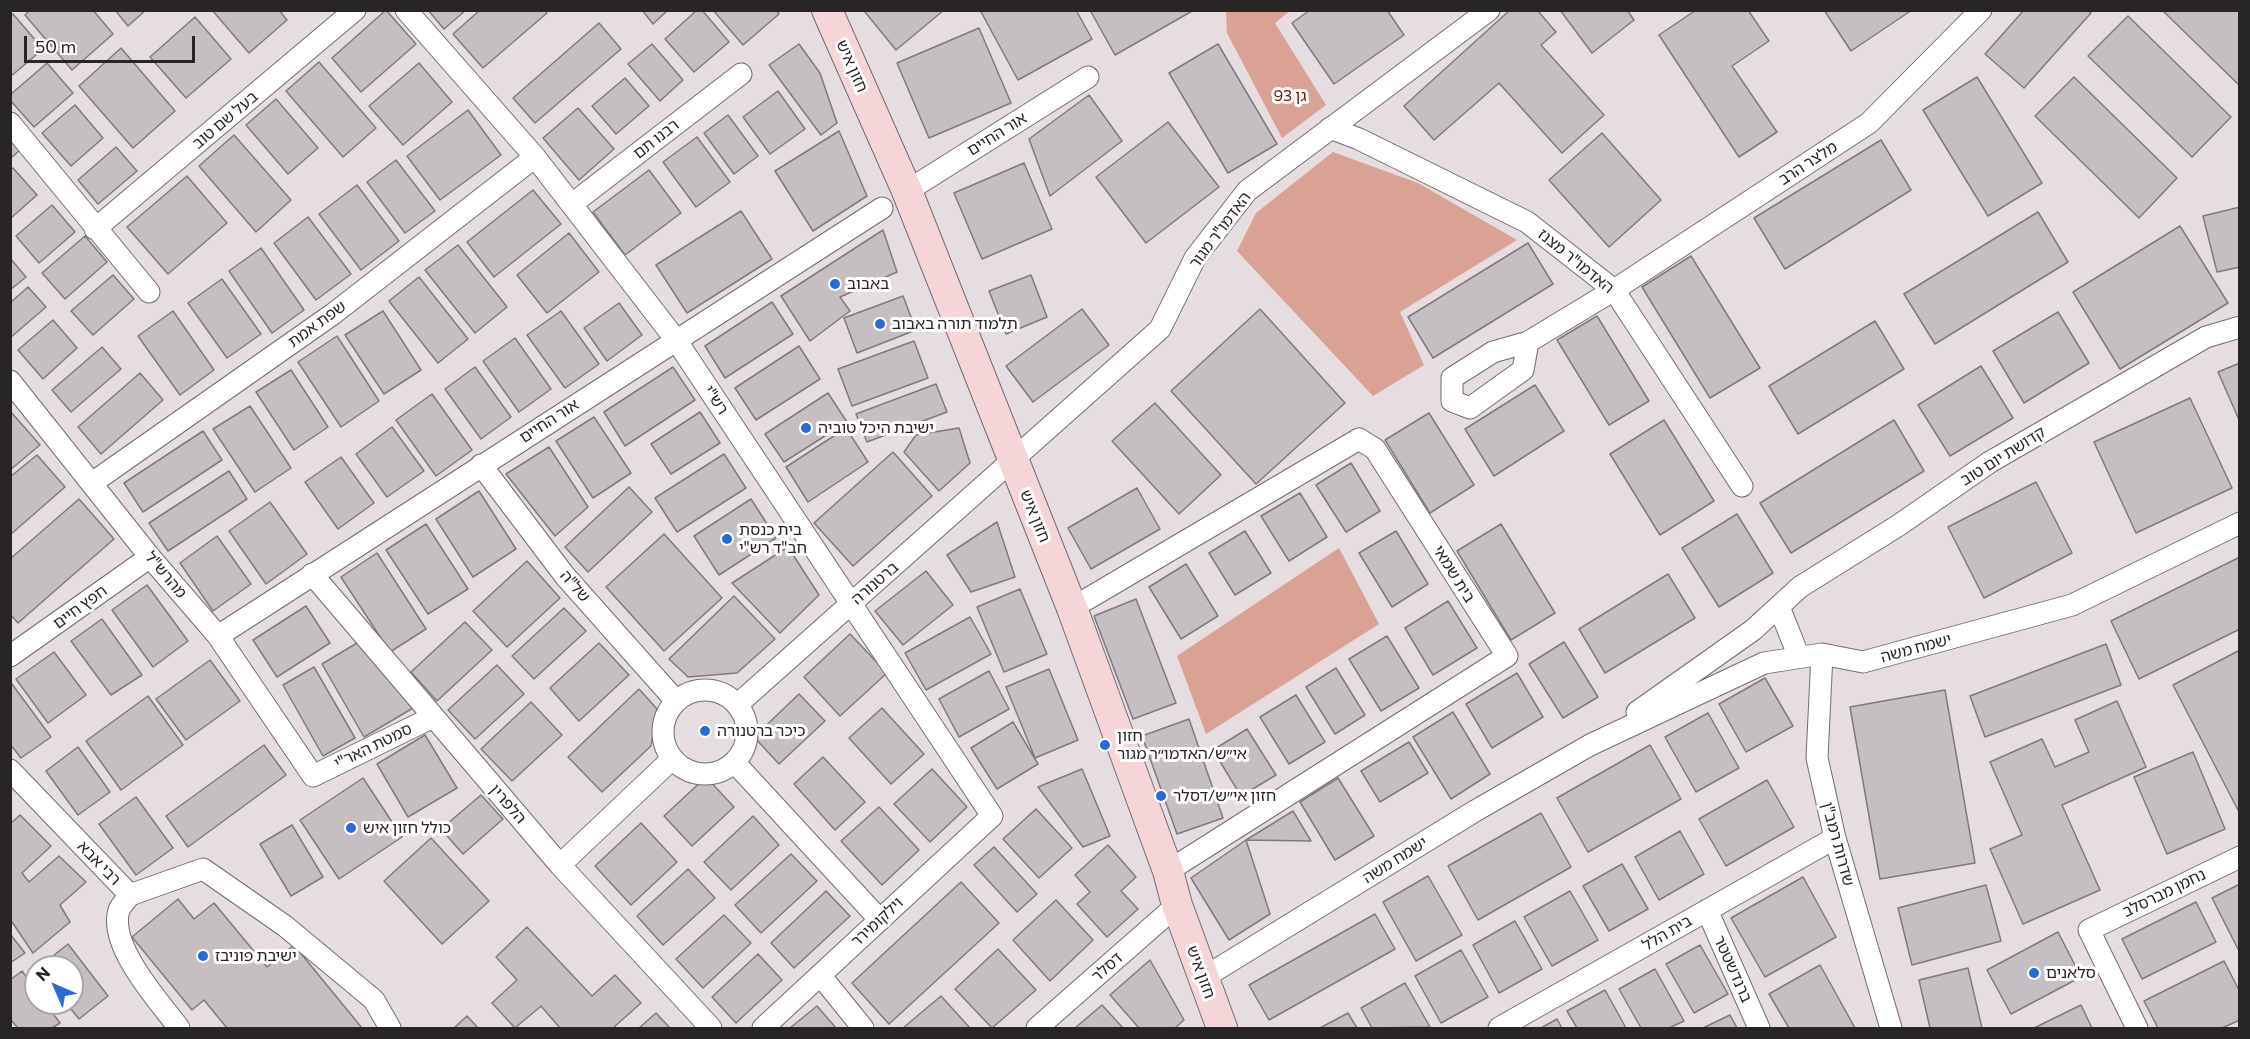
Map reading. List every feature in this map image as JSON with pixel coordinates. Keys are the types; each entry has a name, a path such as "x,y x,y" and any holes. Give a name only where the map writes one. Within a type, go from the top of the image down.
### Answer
{"street":[{"name":"בעל שם טוב","path":"95,229 356,10"},
{"name":"רש\"י","path":"406,10 535,157 676,340 992,816"},
{"name":"האדמו\"ר מגור","path":"1013,461 1160,330 1196,258 1247,191 1489,10"},
{"name":"מלצר הרב","path":"1528,342 1614,290 1869,123 1981,10"},
{"name":"חזון איש","path":"828,11 907,191 1072,608 1168,871 1177,905 1222,1029"},
{"name":"רבנו תם","path":"572,204 741,74"},
{"name":"אור החיים","path":"907,191 1088,77"},
{"path":"10,123 148,292"},
{"name":"האדמו\"ר מצנז","path":"1330,128 1359,139 1527,222 1614,290 1742,486"},
{"name":"שפת אמת","path":"92,483 333,314 535,157"},
{"name":"אור החיים","path":"218,636 882,208"},
{"name":"קדושת יום טוב","path":"1779,607 1800,587 1899,525 1990,462 2206,338 2240,327"},
{"name":"מהרש\"ל","path":"10,381 150,557 218,636 313,776"},
{"name":"בית שמאי","path":"1072,608 1359,439 1375,449 1507,656 1168,871"},
{"name":"ברטנורה","path":"738,704 1013,461"},
{"name":"של\"ה","path":"481,465 565,576 676,701"},
{"name":"ישמח משה","path":"1203,978 1475,811 1590,745 1764,663 1822,654 1863,662 2072,605 2240,523"},
{"name":"חפץ חיים","path":"10,657 150,557"},
{"name":"הלפרין","path":"312,574 561,865 711,1029"},
{"path":"1779,607 1799,657"},
{"name":"ישמח משה","path":"1590,745 1753,630 1779,607"},
{"name":"שדרות רמב\"ן","path":"1822,654 1816,758 1834,838 1891,1029"},
{"path":"715,690 727,695 738,704 745,715 748,728 747,741 735,763 723,771 696,774 683,769 672,759 663,736 668,711 676,701 687,693 715,690"},
{"name":"סמטת האר\"י","path":"313,776 433,717"},
{"path":"561,865 672,759"},
{"path":"735,763 880,920"},
{"name":"רבי אבא","path":"10,770 130,895 119,909 118,930 126,952 179,1029"},
{"name":"וילקומירר","path":"763,1029 992,816"},
{"name":"בית הלל","path":"1499,1029 1834,838"},
{"name":"נחמן מברסלב","path":"2137,1029 2089,930 2240,857"},
{"path":"130,895 203,869 285,926 374,1000 390,1029"},
{"name":"דסלר","path":"1037,1029 1177,905"},
{"name":"ברנדשטטר","path":"1707,910 1759,1029"},
{"path":"820,975 862,1029"}],"green space":[{"name":"גן 93","path":"1226,11 1290,11 1275,23 1326,105 1282,138 1227,33"},
{"path":"1333,152 1418,183 1517,240 1400,312 1424,365 1373,396 1237,251 1256,213"},
{"path":"1339,548 1379,624 1206,734 1177,656"}],"building":[{"path":"30,10 93,10 113,34 72,70 25,15"},
{"path":"115,10 146,10 128,26"},
{"path":"212,10 279,10 287,20 249,53"},
{"path":"386,10 416,44 361,92 332,58"},
{"path":"428,10 466,10 444,29"},
{"path":"480,10 545,10 547,13 483,68 453,34"},
{"path":"642,10 668,10 653,24"},
{"path":"697,10 702,10 729,42 694,72 665,39"},
{"path":"713,10 776,10 779,14 743,45"},
{"path":"866,10 944,10 896,50 865,12"},
{"path":"980,10 1076,10 1092,39 1018,80"},
{"path":"1090,10 1194,10 1115,55"},
{"path":"1310,10 1387,10 1404,35 1334,84 1292,23"},
{"path":"1510,10 1537,10 1556,32 1541,45 1604,115 1562,153 1499,83 1434,140 1404,106"},
{"path":"1560,10 1627,10 1634,20 1592,53"},
{"path":"1696,10 1748,10 1769,41 1732,66 1777,132 1739,157 1659,35"},
{"path":"1824,10 1912,10 1851,51"},
{"path":"2024,10 2088,10 2091,13 2024,88 1985,54"},
{"path":"2162,10 2240,10 2240,86"},
{"path":"13,14 43,49 10,77 10,17"},
{"path":"2128,16 2231,117 2192,157 2088,56"},
{"path":"195,17 231,59 186,98 150,57"},
{"path":"599,23 621,49 535,123 513,98"},
{"path":"979,28 1011,103 929,138 897,63"},
{"path":"652,44 683,80 660,101 628,64"},
{"path":"799,44 820,73 837,123 821,135 769,65"},
{"path":"1218,44 1277,144 1228,173 1169,73"},
{"path":"121,48 175,111 133,148 79,86"},
{"path":"319,62 376,128 343,157 286,91"},
{"path":"47,63 73,93 34,127 10,100 10,95"},
{"path":"419,63 452,102 403,145 369,106"},
{"path":"1977,77 2042,183 1988,216 1923,110"},
{"path":"2074,77 2177,178 2139,218 2035,116"},
{"path":"625,78 649,106 616,134 592,106"},
{"path":"778,91 805,129 770,154 743,117"},
{"path":"1089,95 1122,141 1050,196 1029,139"},
{"path":"276,99 318,148 288,174 246,125"},
{"path":"75,105 103,138 71,166 42,133"},
{"path":"578,108 614,149 579,180 543,138"},
{"path":"468,110 501,155 440,200 407,156"},
{"path":"728,115 758,156 734,174 704,133"},
{"path":"1168,122 1219,187 1146,243 1096,177"},
{"path":"839,131 867,196 813,231 775,171"},
{"path":"1602,133 1661,200 1609,247 1549,180"},
{"path":"234,135 291,200 256,232 199,166"},
{"path":"697,137 730,182 696,207 663,162"},
{"path":"10,139 20,150 10,159"},
{"path":"1881,140 1911,190 1785,269 1754,218"},
{"path":"116,147 137,171 98,204 78,180"},
{"path":"396,160 435,211 405,233 367,182"},
{"path":"1024,163 1052,229 982,259 954,193"},
{"path":"13,168 37,195 11,218 10,170"},
{"path":"649,170 681,213 625,255 593,212"},
{"path":"187,176 227,223 168,274 127,227"},
{"path":"357,185 399,241 361,270 319,214"},
{"path":"533,190 561,224 494,277 467,242"},
{"path":"52,205 75,232 39,263 16,236"},
{"path":"2240,207 2240,267 2217,272 2203,216"},
{"path":"741,211 772,259 687,313 656,265"},
{"path":"2038,212 2068,262 1935,344 1904,294"},
{"path":"308,217 351,274 316,300 274,243"},
{"path":"2180,226 2228,303 2120,369 2073,292"},
{"name":"באבוב","path":"883,230 897,272 840,297 850,311 810,341 781,296"},
{"path":"569,233 599,272 547,313 517,275"},
{"path":"85,236 107,262 65,299 42,273"},
{"path":"1528,243 1553,284 1433,358 1408,317"},
{"path":"458,245 507,307 475,333 425,270"},
{"path":"261,248 304,310 272,333 229,271"},
{"path":"1691,256 1760,368 1710,398 1642,287"},
{"path":"10,258 26,277 10,290"},
{"path":"113,275 134,299 93,335 71,311"},
{"path":"1031,275 1047,317 1006,334 989,291"},
{"path":"419,277 468,339 438,363 389,301"},
{"path":"222,279 261,334 227,358 188,303"},
{"path":"28,287 46,307 10,338 10,303"},
{"name":"תלמוד תורה באבוב","path":"903,296 916,330 857,353 844,318"},
{"path":"772,302 793,334 725,378 705,346"},
{"path":"619,303 642,335 607,361 584,328"},
{"path":"1082,309 1109,345 1033,402 1006,366"},
{"path":"1260,309 1345,403 1256,484 1171,391"},
{"path":"173,311 214,370 180,395 138,336"},
{"path":"383,311 421,370 384,394 345,335"},
{"path":"561,311 599,364 565,388 527,335"},
{"path":"2058,312 2089,363 2024,403 1993,351"},
{"path":"1597,316 1649,401 1609,425 1557,340"},
{"path":"53,320 77,348 43,379 18,350"},
{"path":"1875,321 1904,369 1798,434 1769,386"},
{"path":"337,336 379,401 341,427 298,362"},
{"path":"515,338 551,389 519,412 483,361"},
{"path":"914,341 928,378 852,406 838,369"},
{"path":"799,346 820,379 756,420 735,388"},
{"path":"102,347 121,369 71,412 52,390"},
{"path":"2240,363 2240,422 2218,372"},
{"path":"1981,366 2013,418 1950,456 1918,405"},
{"path":"475,367 511,417 481,439 445,389"},
{"path":"673,367 695,400 625,446 604,412"},
{"path":"291,370 328,427 294,450 256,392"},
{"path":"140,373 163,400 101,454 78,427"},
{"path":"936,384 947,412 867,442 856,414"},
{"path":"1535,385 1564,431 1494,476 1465,429"},
{"name":"ישיבת היכל טוביה","path":"828,393 847,422 784,462 765,434"},
{"path":"432,394 472,450 436,476 396,420"},
{"path":"2190,398 2232,488 2136,533 2094,442"},
{"path":"1155,403 1221,475 1179,514 1112,441"},
{"path":"250,406 291,468 255,492 213,429"},
{"path":"700,412 720,443 671,474 651,444"},
{"path":"10,413 40,445 10,470"},
{"path":"1429,413 1474,485 1430,513 1385,440"},
{"path":"594,417 631,473 593,498 556,441"},
{"path":"1664,420 1714,501 1660,535 1610,454"},
{"path":"1894,420 1924,471 1791,553 1760,503"},
{"path":"392,427 424,471 387,497 356,454"},
{"path":"846,428 868,462 808,502 786,467"},
{"path":"959,428 970,463 939,491 904,452 916,435"},
{"path":"203,431 222,460 143,512 124,483"},
{"path":"549,447 588,507 555,536 506,474"},
{"path":"893,452 932,496 853,566 814,523"},
{"path":"724,454 746,488 677,532 655,498"},
{"path":"37,455 65,487 10,535 10,477"},
{"path":"341,457 374,503 338,529 305,482"},
{"path":"1351,463 1380,511 1346,532 1316,485"},
{"path":"229,471 247,499 168,551 149,523"},
{"path":"2036,482 2072,553 1984,598 1948,527"},
{"path":"629,487 652,512 588,572 565,547"},
{"path":"1137,488 1160,529 1091,569 1068,528"},
{"path":"479,491 516,549 473,577 436,519"},
{"path":"1300,493 1327,537 1289,561 1261,516"},
{"path":"79,499 114,539 18,623 10,614 10,559"},
{"path":"751,499 776,538 719,575 694,536"},
{"path":"270,502 307,554 266,584 229,531"},
{"path":"1737,514 1773,573 1719,607 1682,548"},
{"path":"997,522 1015,577 971,592 947,555"},
{"path":"426,524 468,589 428,614 386,550"},
{"path":"1501,524 1555,613 1511,640 1457,551"},
{"path":"1245,531 1271,573 1235,595 1209,553"},
{"path":"1396,531 1428,584 1392,607 1359,553"},
{"path":"664,534 722,598 664,651 606,587"},
{"path":"217,536 251,584 213,611 180,563"},
{"path":"788,547 819,595 780,633 732,583"},
{"path":"377,553 426,629 390,652 341,577"},
{"path":"2240,557 2240,629 2139,679 2111,621"},
{"path":"527,561 560,598 507,647 473,611"},
{"path":"1186,564 1218,616 1181,639 1149,587"},
{"path":"926,571 953,605 903,645 875,611"},
{"path":"1668,574 1695,618 1605,673 1579,629"},
{"path":"147,585 188,641 153,667 112,610"},
{"path":"1020,589 1047,654 1004,672 977,607"},
{"path":"734,596 775,639 737,673 688,677 669,659"},
{"path":"1136,599 1176,703 1133,719 1094,616"},
{"path":"1448,601 1477,648 1433,675 1405,628"},
{"path":"306,606 330,643 277,677 253,640"},
{"path":"564,608 586,631 534,679 512,656"},
{"path":"970,617 991,654 926,690 905,653"},
{"path":"102,619 142,675 111,695 71,641"},
{"path":"465,622 492,650 437,701 411,672"},
{"path":"850,634 887,673 840,716 804,677"},
{"path":"1387,636 1419,688 1381,711 1349,659"},
{"path":"1564,642 1598,697 1563,718 1529,664"},
{"path":"357,643 413,708 364,737 322,664"},
{"path":"599,643 629,675 579,721 550,688"},
{"path":"2106,644 2121,685 1985,737 1970,696"},
{"path":"2240,650 2240,809 2238,810 2173,685"},
{"path":"54,652 86,695 48,723 16,679"},
{"path":"210,660 240,701 186,740 156,699"},
{"path":"497,665 524,694 475,739 448,710"},
{"path":"314,667 355,738 323,756 283,685"},
{"path":"1336,668 1365,715 1335,734 1306,687"},
{"path":"1049,669 1078,740 1035,758 1006,687"},
{"path":"989,671 1009,709 959,737 939,699"},
{"path":"1517,673 1543,717 1492,748 1466,704"},
{"path":"1765,678 1793,726 1746,752 1719,704"},
{"path":"12,684 51,737 21,758 10,744 10,685"},
{"path":"639,689 657,709 651,746 602,792 568,757"},
{"path":"1945,690 1975,863 1880,879 1850,707"},
{"path":"799,694 825,721 779,764 754,737"},
{"path":"1296,695 1325,742 1289,764 1260,717"},
{"path":"148,696 183,745 121,790 86,741"},
{"path":"2117,701 2146,767 2062,805 2100,890 2023,924 1990,849 2022,835 1990,762 2042,739 2055,767 2089,752 2075,720"},
{"path":"531,702 562,735 512,781 481,749"},
{"path":"882,708 924,754 891,784 849,738"},
{"path":"1453,712 1490,774 1451,799 1413,737"},
{"path":"1708,713 1739,768 1696,792 1665,737"},
{"path":"1189,719 1223,818 1177,834 1142,736"},
{"path":"1013,722 1038,764 997,789 971,748"},
{"path":"1247,729 1276,775 1241,796 1213,750"},
{"path":"425,735 457,788 408,817 377,764"},
{"path":"1409,742 1428,773 1380,802 1361,771"},
{"path":"264,745 286,775 188,847 166,816"},
{"path":"1650,745 1681,799 1588,852 1557,798"},
{"path":"78,747 110,792 78,815 46,771"},
{"path":"2193,752 2225,829 2167,854 2134,777"},
{"path":"823,757 865,802 835,830 794,784"},
{"path":"932,769 967,807 930,842 894,804"},
{"path":"1082,769 1110,836 1083,847 1038,787"},
{"path":"706,777 734,807 692,846 664,816"},
{"name":"כולל חזון איש","path":"363,778 402,837 339,879 300,820"},
{"path":"1338,778 1374,836 1335,860 1300,802"},
{"path":"1767,780 1794,827 1726,866 1699,819"},
{"path":"481,795 503,819 463,854 441,829"},
{"path":"136,797 173,848 136,875 99,824"},
{"path":"879,807 919,850 882,885 841,841"},
{"path":"1036,809 1072,848 1039,878 1003,839"},
{"path":"1293,811 1311,841 1246,840"},
{"path":"1541,813 1571,867 1478,920 1448,866"},
{"path":"20,815 51,846 22,873 29,882 59,856 86,882 60,905 70,922 33,953 10,919 10,824"},
{"path":"753,816 779,845 731,890 704,862"},
{"path":"641,823 677,862 631,905 595,866"},
{"path":"292,825 323,877 291,896 260,844"},
{"path":"1680,831 1704,874 1659,900 1635,857"},
{"path":"431,838 489,901 442,944 384,881"},
{"path":"1246,840 1270,914 1229,940 1191,878"},
{"path":"1108,845 1136,877 1121,891 1138,909 1107,937 1077,904 1090,892 1075,875"},
{"path":"994,847 1037,894 1017,912 974,865"},
{"path":"791,854 817,881 761,933 735,905"},
{"path":"1622,864 1648,909 1609,931 1583,886"},
{"path":"688,869 715,898 663,945 637,916"},
{"path":"1428,876 1462,935 1416,961 1383,902"},
{"path":"1803,877 1836,937 1765,977 1731,918"},
{"path":"961,882 999,923 889,1024 852,983"},
{"path":"2240,884 2240,953 2212,898"},
{"path":"1986,885 2001,941 1912,965 1898,908"},
{"path":"826,891 850,916 794,968 771,943"},
{"path":"1570,891 1598,940 1552,966 1524,917"},
{"name":"ישיבת פוניבז","path":"178,899 194,919 214,903 267,967 294,945 362,1028 227,1028 204,1000 192,1010 132,937"},
{"path":"1056,900 1093,940 1050,981 1013,940"},
{"path":"2196,902 2216,942 2142,979 2122,939"},
{"path":"1375,914 1395,949 1269,1020 1249,985"},
{"path":"724,915 751,943 703,988 676,959"},
{"path":"1515,921 1542,969 1499,993 1473,945"},
{"path":"527,927 592,996 615,975 641,1003 613,1028 560,1028 541,1006 515,1028 492,1003 517,980 496,957"},
{"name":"סלאנים","path":"2058,932 2081,977 2011,1014 1987,970"},
{"path":"10,934 25,953 10,963"},
{"path":"68,944 76,955 54,955"},
{"path":"1700,945 1728,994 1694,1013 1666,964"},
{"path":"998,949 1036,990 992,1028 955,989"},
{"path":"1461,950 1488,997 1441,1023 1415,976"},
{"path":"758,954 782,980 736,1023 712,997"},
{"path":"1150,960 1184,1020 1175,1028 1139,1028 1110,995"},
{"path":"2224,961 2240,992 2240,1020 2222,1028 2158,1028 2144,1001"},
{"path":"84,965 108,996 79,1019 76,1015 84,1015"},
{"path":"1820,965 1855,1028 1789,1028 1769,994"},
{"path":"1968,968 1982,1028 1930,1028 1919,980"},
{"path":"1655,969 1684,1021 1669,1028 1641,1028 1619,989"},
{"path":"22,971 24,974 24,1015 54,1015 60,1023 52,1028 18,1028 10,1019 10,980"},
{"path":"1405,983 1430,1027 1372,1028 1361,1008"},
{"path":"1605,990 1626,1028 1577,1028 1567,1011"},
{"path":"941,996 970,1028 903,1028"},
{"path":"1102,1005 1123,1028 1075,1028"},
{"path":"2081,1005 2092,1028 2034,1028"},
{"path":"817,1006 836,1028 790,1028"},
{"path":"656,1013 670,1028 639,1028"},
{"path":"1348,1013 1357,1028 1320,1028"},
{"path":"1730,1015 1737,1028 1703,1028"},
{"path":"467,1016 478,1028 454,1028"},
{"path":"1557,1019 1562,1028 1541,1028"}],"place":[{"name":"באבוב","path":"835,284"},
{"name":"תלמוד תורה באבוב","path":"880,324"},
{"name":"ישיבת היכל טוביה","path":"806,428"},
{"name":"בית כנסת חב\"ד רש\"י","path":"727,539"},
{"name":"כיכר ברטנורה","path":"705,731"},
{"name":"חזון אי״ש/האדמו״ר מגור","path":"1105,745"},
{"name":"חזון אי״ש/דסלר","path":"1161,796"},
{"name":"כולל חזון איש","path":"351,828"},
{"name":"ישיבת פוניבז","path":"203,956"},
{"name":"סלאנים","path":"2034,973"}]}
